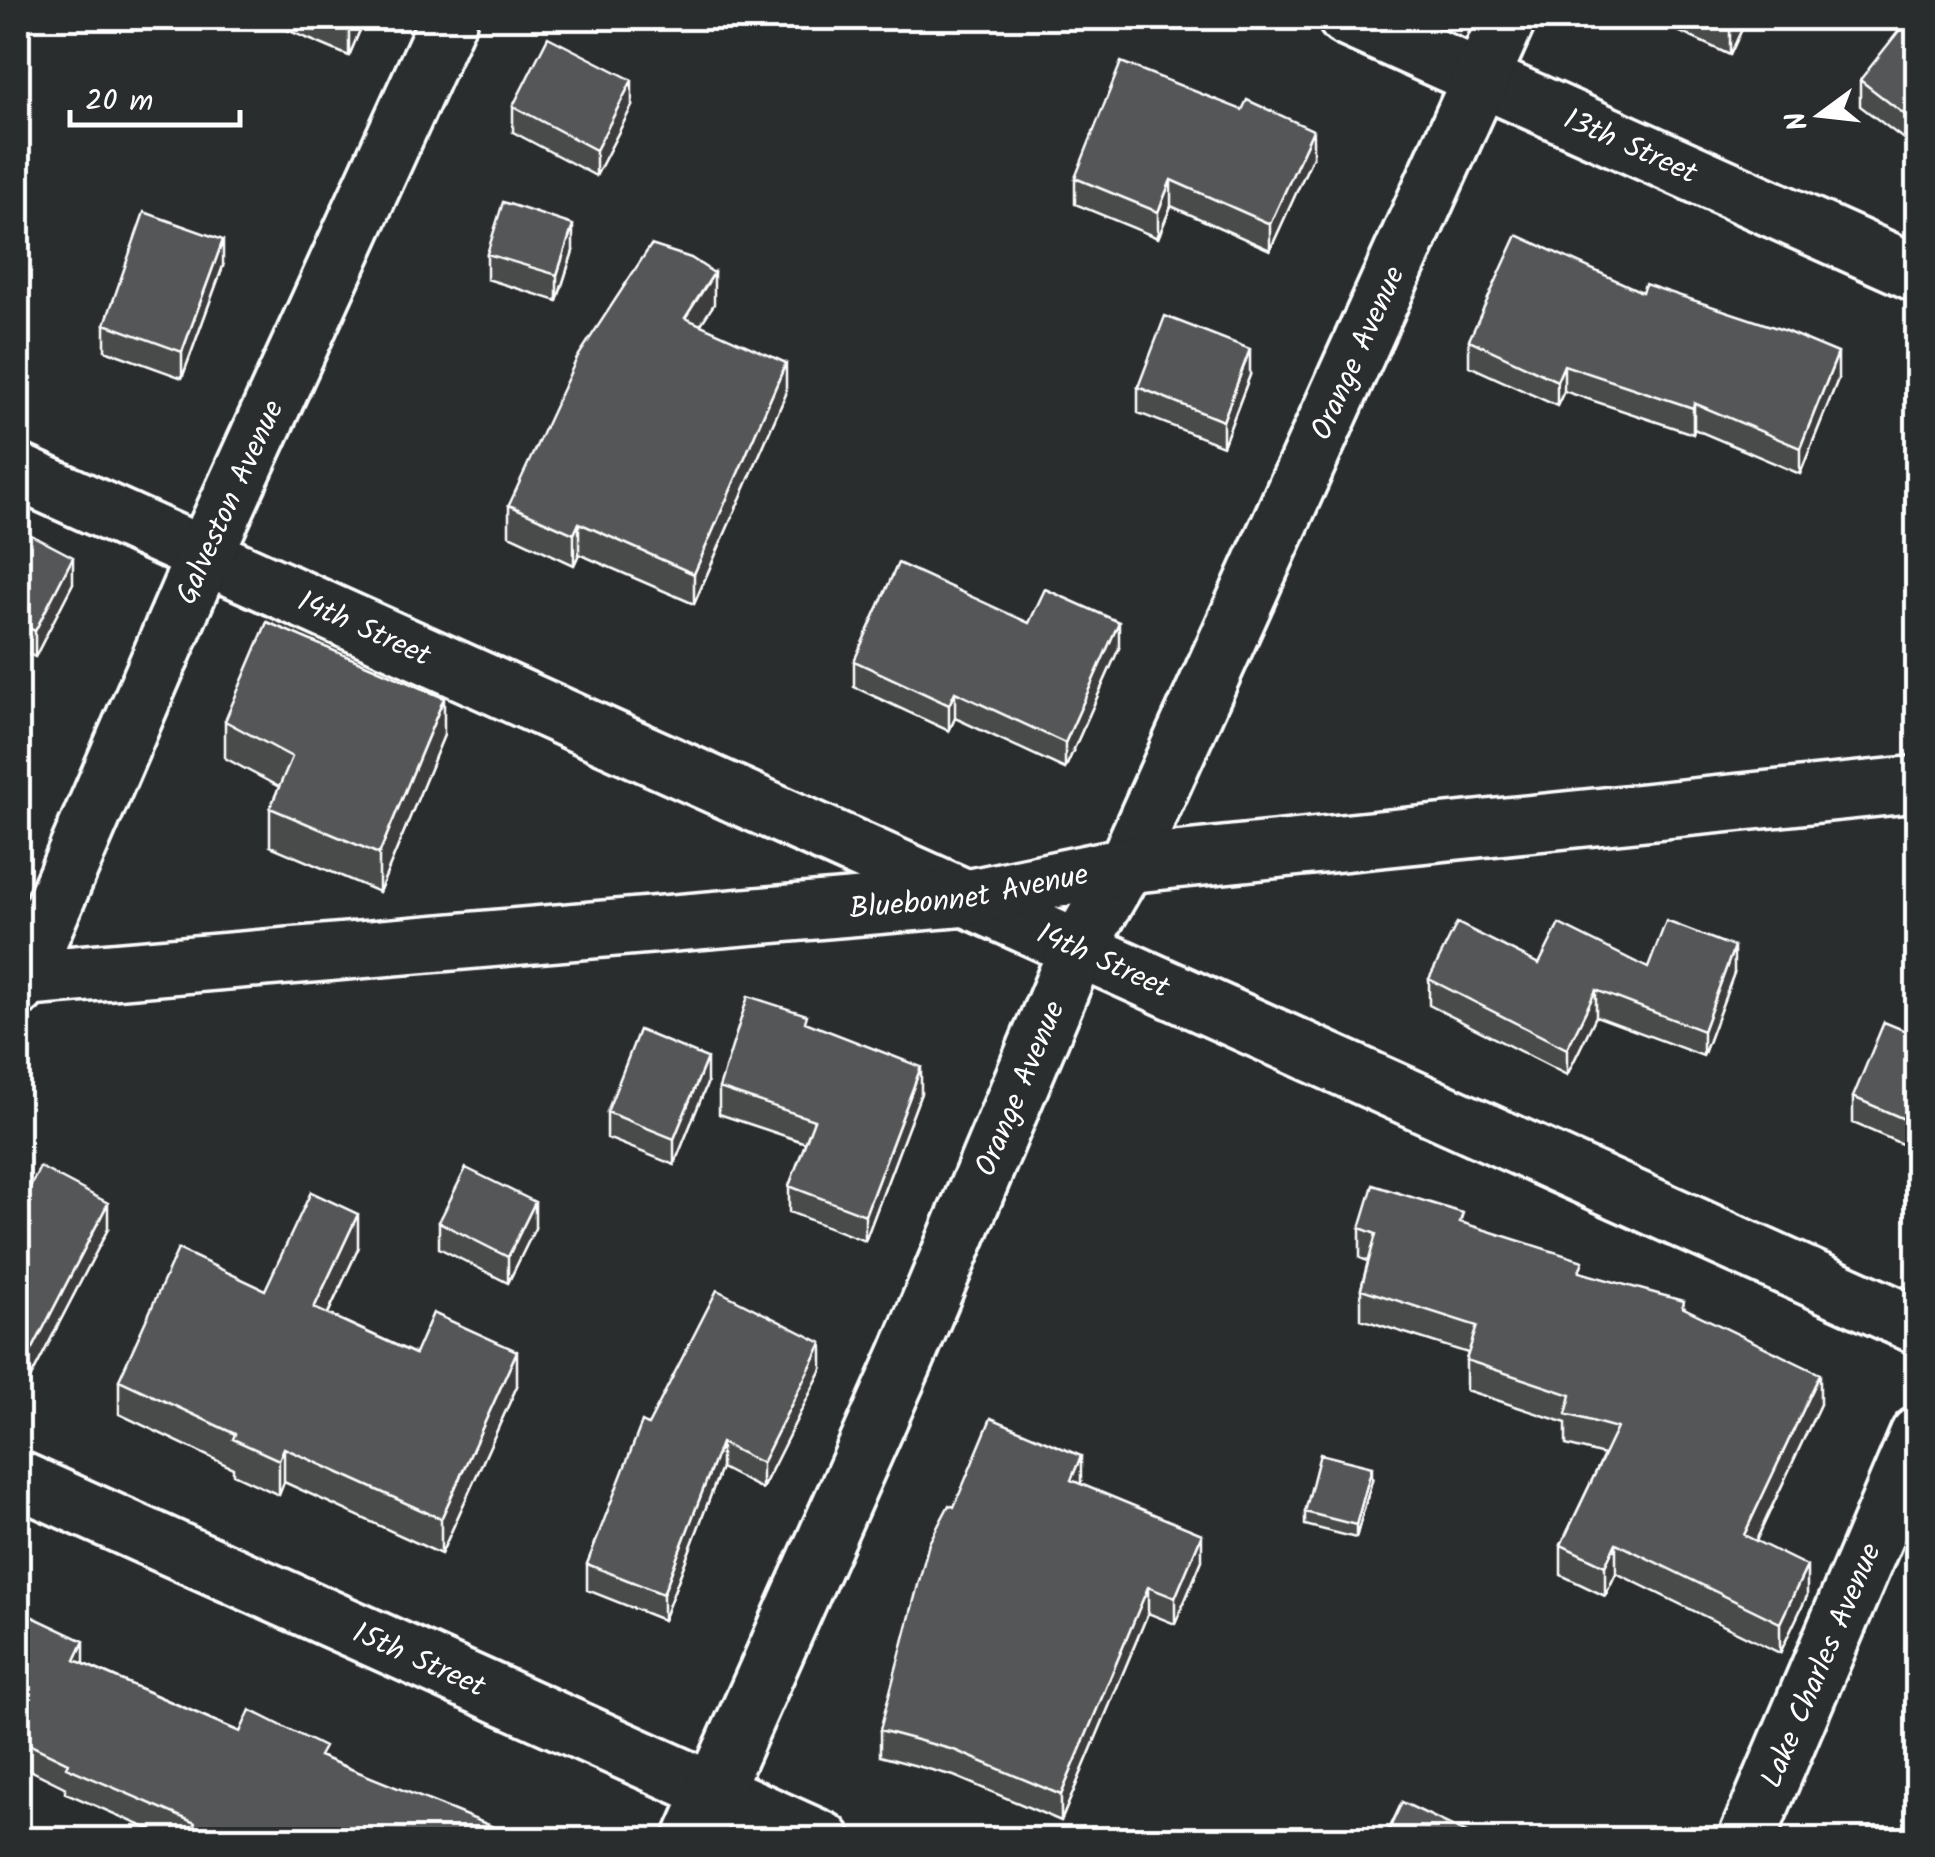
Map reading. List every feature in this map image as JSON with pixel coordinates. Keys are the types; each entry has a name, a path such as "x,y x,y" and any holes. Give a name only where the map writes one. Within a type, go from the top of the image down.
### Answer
{"street":[{"name":"Galveston Avenue","path":"19,982 204,556 449,18"},
{"name":"13th Street","path":"1346,18 1918,274"},
{"name":"Orange Avenue","path":"692,1840 907,1356 1077,950 1126,865 1508,18"},
{"name":"14th Street","path":"18,472 1918,1326"},
{"name":"Bluebonnet Avenue","path":"19,982 967,898 1126,865 1918,784"},
{"name":"Lake Charles Avenue","path":"1746,1840 1918,1435"},
{"name":"15th Street","path":"18,1479 822,1840"}],"building":[{"path":"320,18 354,18 349,30"},
{"path":"1706,18 1735,18 1730,29"},
{"path":"1909,18 1918,18 1918,125 1860,80"},
{"path":"548,37 632,80 596,150 513,106"},
{"path":"1121,62 1242,110 1247,100 1313,130 1270,224 1171,180 1158,212 1075,178"},
{"path":"503,202 573,225 557,275 487,254"},
{"path":"144,212 223,240 182,352 105,324"},
{"path":"1517,235 1642,292 1645,284 1783,330 1838,353 1800,448 1694,403 1693,408 1564,365 1557,381 1469,340"},
{"path":"651,245 691,258 714,273 685,318 786,363 694,574 579,523 574,534 509,505 577,358"},
{"path":"1165,316 1250,349 1223,421 1138,387"},
{"path":"18,528 73,557 35,631 18,622"},
{"path":"898,563 1029,623 1045,589 1119,622 1065,743 955,692 949,705 854,661"},
{"path":"267,622 444,698 379,854 270,808 292,757 225,721"},
{"path":"1666,921 1734,947 1703,1031 1596,990 1567,1049 1429,979 1457,923 1539,964 1559,924 1648,968"},
{"path":"748,996 807,1015 805,1022 921,1067 865,1215 789,1186 814,1120 719,1088"},
{"path":"1884,1022 1918,1036 1918,1125 1853,1097"},
{"path":"639,1030 707,1058 674,1139 607,1112"},
{"path":"40,1167 108,1203 30,1354 18,1347 18,1211"},
{"path":"466,1168 535,1202 508,1257 439,1222"},
{"path":"1373,1185 1463,1213 1460,1222 1583,1261 1579,1272 1683,1301 1682,1307 1820,1374 1744,1535 1807,1566 1780,1623 1616,1543 1605,1566 1561,1545 1617,1428 1566,1414 1571,1395 1466,1360 1477,1326 1361,1289 1376,1234 1360,1228"},
{"path":"311,1192 358,1214 314,1308 415,1354 433,1313 517,1351 441,1519 284,1448 279,1460 233,1439 235,1434 119,1380 178,1249 265,1290"},
{"path":"717,1290 822,1343 762,1463 721,1443 663,1594 587,1564 642,1422 648,1425"},
{"path":"991,1418 1081,1456 1071,1480 1202,1534 1175,1598 1148,1587 1061,1795 954,1750 880,1730 929,1543 949,1505 954,1507"},
{"path":"1320,1454 1372,1467 1356,1525 1305,1512"},
{"path":"18,1610 84,1641 75,1660 240,1732 250,1710 324,1747 319,1756 519,1840 187,1840 195,1823 66,1767 68,1763 18,1739"},
{"path":"1402,1802 1467,1833 1464,1840 1384,1840"}]}
